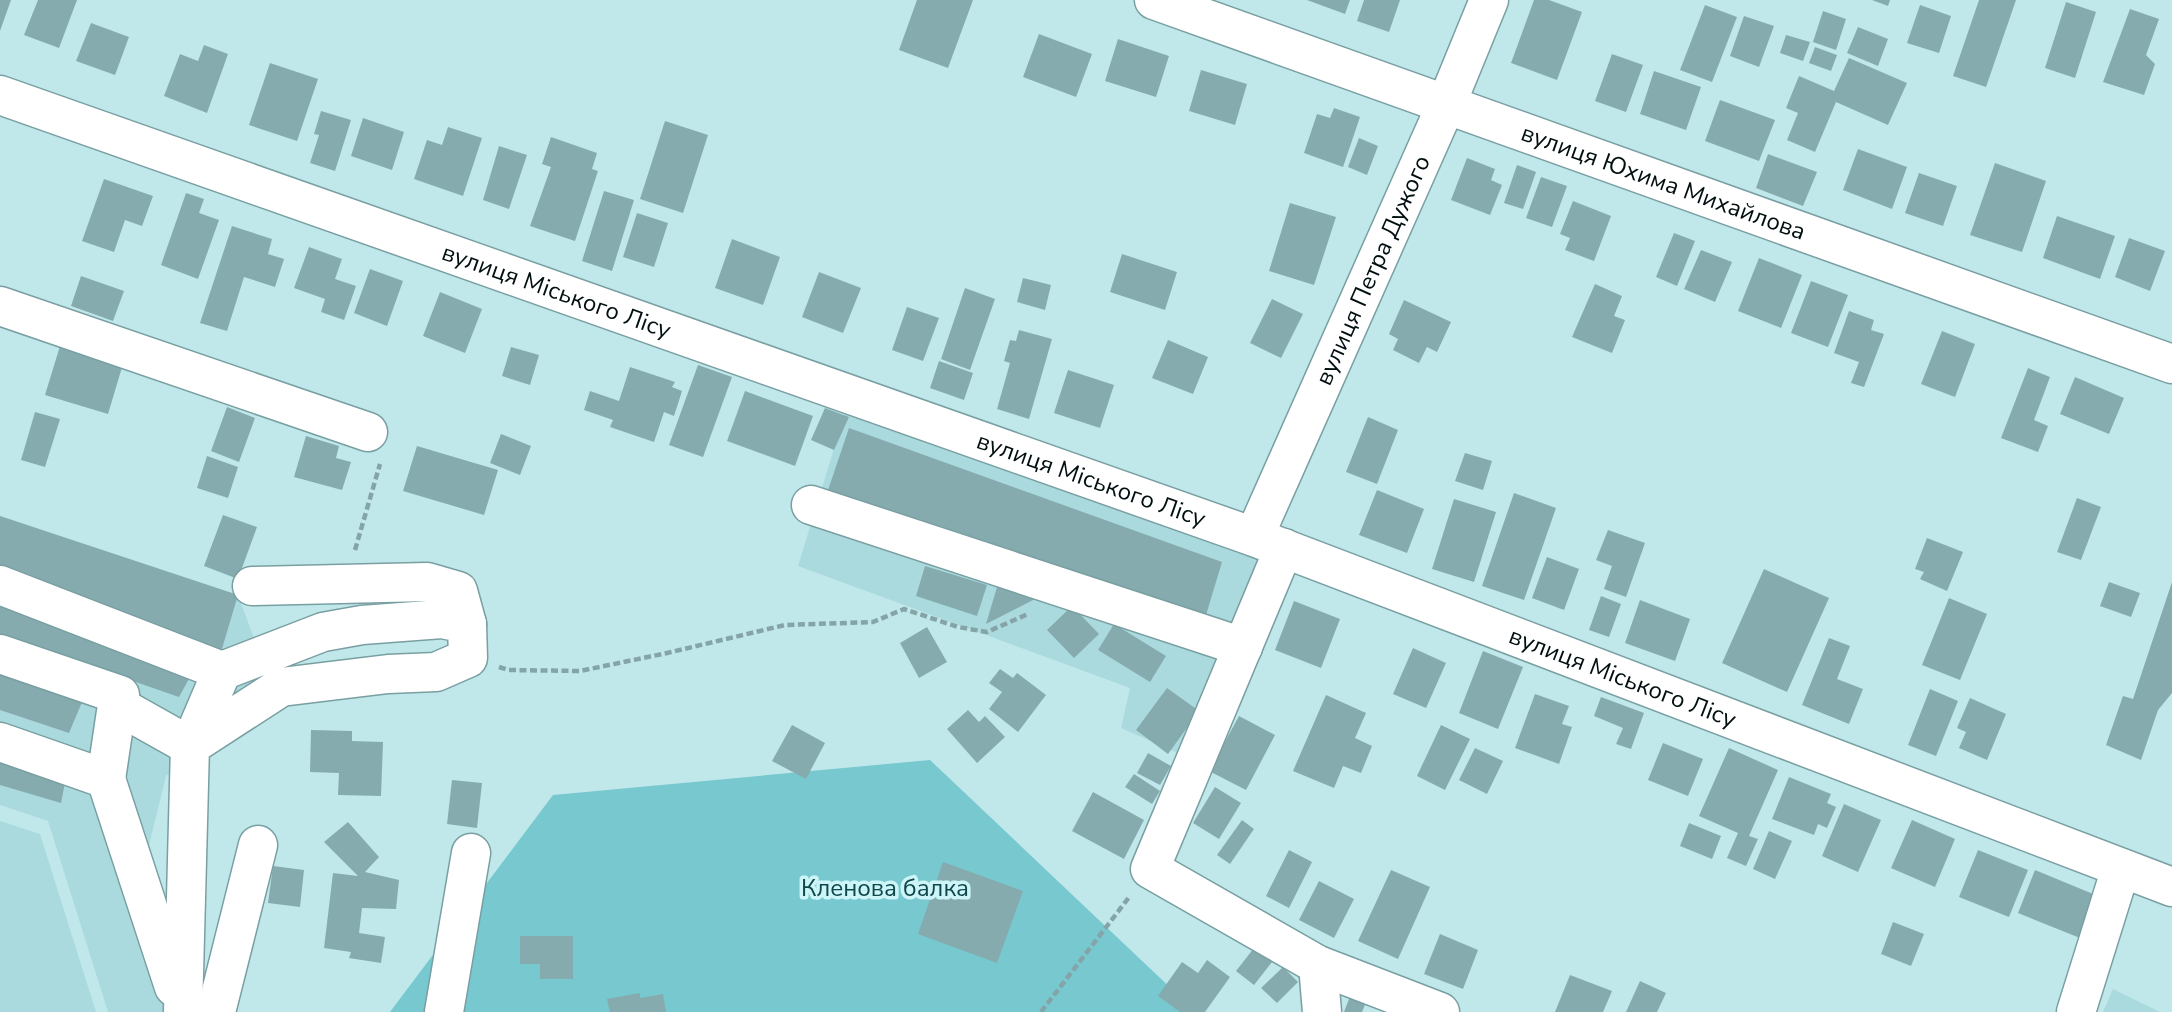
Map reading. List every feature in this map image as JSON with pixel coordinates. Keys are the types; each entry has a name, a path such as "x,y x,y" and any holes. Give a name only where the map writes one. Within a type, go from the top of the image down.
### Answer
{"street":[{"name":"вулиця Юхима Михайлова","path":"1154,0 2172,363"},
{"name":"вулиця Петра Дужого","path":"1150,869 1243,648 1269,543 1489,0"},
{"name":"вулиця Міського Лісу","path":"0,95 1269,543 2172,887"},
{"path":"0,306 368,432"},
{"path":"811,505 1243,648"},
{"path":"251,586 427,582 458,591 467,641"},
{"path":"0,585 222,671 323,632 362,625 442,619 467,641"},
{"path":"190,746 281,687 388,674 436,673 467,641"},
{"path":"0,653 120,695 106,779 182,1012"},
{"path":"182,1012 190,746 222,671"},
{"path":"117,705 190,746"},
{"path":"0,742 106,779"},
{"path":"216,1012 258,845"},
{"path":"444,1012 471,853"},
{"path":"2076,1012 2120,868"},
{"path":"1150,869 1318,965 1440,1012"},
{"path":"1318,965 1322,1012"}],"path":[{"path":"353,557 382,458 368,432"},
{"path":"467,641 508,670 580,671 785,625 873,622 904,609 958,627 987,632 1077,593"},
{"path":"1041,1012 1150,869"}],"shaded area":[{"path":"848,403 1262,556 1182,755 1121,728 1130,688 798,566"},
{"path":"0,516 238,595 277,700 166,776 149,845 202,1012 108,1012 48,821 0,805"},
{"path":"0,821 40,834 96,1012 0,1012"},
{"path":"2113,989 2160,1012 2103,1012"}],"green space":[{"name":"Кленова балка","path":"930,760 1196,1012 390,1012 553,795"}],"building":[{"path":"0,0 11,0 0,31"},
{"path":"38,0 77,0 59,48 24,35"},
{"path":"917,0 973,0 948,68 899,50"},
{"path":"1307,0 1350,0 1345,14"},
{"path":"1364,0 1400,0 1389,32 1357,21"},
{"path":"1534,0 1549,0 1582,12 1557,80 1511,63"},
{"path":"1872,0 1890,0 1888,6"},
{"path":"1979,0 2016,0 1986,87 1953,76"},
{"path":"2066,2 2096,12 2075,78 2045,68"},
{"path":"1705,5 1737,17 1712,82 1680,70"},
{"path":"1920,5 1951,16 1939,53 1907,43"},
{"path":"2130,9 2159,19 2146,55 2155,64 2144,95 2103,82"},
{"path":"1823,11 1846,19 1836,50 1813,42"},
{"path":"1744,16 1774,26 1759,67 1730,56"},
{"path":"91,23 129,37 115,75 76,61"},
{"path":"1858,27 1888,39 1878,66 1847,53"},
{"path":"1039,34 1092,54 1076,97 1023,77"},
{"path":"1786,35 1810,42 1803,61 1780,53"},
{"path":"1118,39 1169,56 1156,97 1105,81"},
{"path":"204,45 228,54 207,113 164,96 180,54 198,61"},
{"path":"1815,47 1837,55 1831,71 1809,63"},
{"path":"1612,54 1643,65 1626,112 1595,101"},
{"path":"1849,58 1907,83 1888,125 1836,102 1815,152 1787,140 1798,113 1786,108 1799,76 1834,91"},
{"path":"270,63 318,79 297,141 249,125"},
{"path":"1201,70 1247,84 1235,125 1189,111"},
{"path":"1654,71 1701,87 1686,130 1640,114"},
{"path":"1720,100 1775,120 1759,161 1705,141"},
{"path":"1334,108 1360,117 1343,167 1304,153 1317,114 1330,118"},
{"path":"321,111 351,120 335,171 310,163 319,135 314,134"},
{"path":"363,118 404,132 392,170 351,156"},
{"path":"665,121 708,135 683,213 640,199"},
{"path":"448,127 482,138 463,196 414,179 427,140 442,145"},
{"path":"551,137 597,153 592,169 598,171 575,241 530,226 551,167 542,164"},
{"path":"1359,138 1378,146 1367,175 1348,167"},
{"path":"499,146 527,155 509,209 483,200"},
{"path":"1858,149 1907,167 1892,209 1843,190"},
{"path":"1768,154 1817,172 1803,206 1756,188"},
{"path":"1467,158 1495,169 1491,180 1502,185 1490,215 1451,200"},
{"path":"1995,163 2046,181 2022,252 1970,235"},
{"path":"1517,165 1536,172 1523,209 1504,203"},
{"path":"1919,173 1957,186 1943,226 1905,213"},
{"path":"1541,177 1567,186 1552,227 1526,218"},
{"path":"104,179 153,196 142,226 125,220 114,252 82,241"},
{"path":"604,191 634,200 612,271 582,261"},
{"path":"186,193 204,199 199,213 219,220 198,279 161,265"},
{"path":"1573,201 1611,216 1594,261 1565,250 1570,238 1560,234"},
{"path":"1290,203 1336,217 1314,285 1269,271"},
{"path":"637,213 668,223 654,267 623,257"},
{"path":"2057,216 2115,236 2100,279 2043,258"},
{"path":"232,226 272,239 268,254 284,259 275,287 244,277 227,331 200,323"},
{"path":"1674,233 1695,241 1677,286 1656,277"},
{"path":"2129,238 2165,251 2150,291 2115,277"},
{"path":"732,239 780,257 763,305 715,288"},
{"path":"309,247 342,259 335,279 356,286 344,320 321,312 325,299 294,288"},
{"path":"1701,250 1732,262 1715,302 1684,289"},
{"path":"1122,254 1177,272 1165,310 1110,292"},
{"path":"1759,258 1802,275 1781,328 1738,311"},
{"path":"370,269 403,281 387,326 354,313"},
{"path":"819,272 861,288 843,333 802,317"},
{"path":"81,276 124,291 113,321 71,306"},
{"path":"1023,278 1051,285 1045,310 1017,302"},
{"path":"1811,281 1848,295 1828,347 1791,333"},
{"path":"1595,284 1622,296 1614,316 1625,320 1612,353 1572,337"},
{"path":"965,288 995,299 970,370 941,359"},
{"path":"440,292 482,309 465,353 423,336"},
{"path":"1272,299 1303,314 1281,358 1250,343"},
{"path":"1404,300 1451,322 1437,352 1427,347 1419,363 1393,350 1398,339 1389,334"},
{"path":"907,307 939,318 923,361 892,350"},
{"path":"1849,311 1874,320 1871,330 1884,334 1864,387 1851,383 1859,362 1834,353"},
{"path":"1019,330 1052,339 1029,419 997,409 1010,363 1004,361 1010,340 1016,341"},
{"path":"1942,331 1975,344 1955,397 1921,384"},
{"path":"1168,340 1208,357 1193,394 1152,378"},
{"path":"60,346 123,364 108,414 45,395"},
{"path":"511,347 539,355 530,385 502,376"},
{"path":"939,361 973,373 964,400 930,388"},
{"path":"698,365 732,377 703,457 669,445"},
{"path":"630,367 675,382 672,387 682,391 674,416 664,412 654,442 610,427 613,420 584,410 590,391 619,401"},
{"path":"2028,368 2050,377 2034,420 2048,426 2038,452 2001,438"},
{"path":"1068,370 1114,385 1100,428 1054,413"},
{"path":"2075,377 2124,398 2109,434 2060,414"},
{"path":"745,391 813,416 795,466 727,441"},
{"path":"227,407 255,418 239,462 211,451"},
{"path":"825,408 849,417 834,450 811,440"},
{"path":"35,412 60,419 45,467 21,460"},
{"path":"1368,417 1398,430 1377,484 1346,472"},
{"path":"849,428 1222,562 1203,625 826,496"},
{"path":"501,434 531,446 520,475 490,463"},
{"path":"306,436 339,446 336,458 351,462 342,490 294,477"},
{"path":"417,446 498,470 484,515 403,491"},
{"path":"1465,453 1492,461 1483,490 1455,481"},
{"path":"207,456 238,467 228,498 197,488"},
{"path":"1377,490 1424,509 1407,553 1359,535"},
{"path":"1514,493 1556,508 1524,600 1482,586"},
{"path":"2077,498 2101,507 2081,560 2057,552"},
{"path":"1454,499 1496,512 1474,582 1432,569"},
{"path":"223,515 257,527 238,579 204,566"},
{"path":"0,516 238,595 221,652 0,568"},
{"path":"1608,530 1645,543 1626,597 1604,589 1612,566 1596,560"},
{"path":"1927,538 1963,552 1947,591 1920,579 1924,572 1915,569"},
{"path":"1547,557 1579,569 1564,610 1532,598"},
{"path":"925,566 987,585 977,616 916,596"},
{"path":"1764,569 1829,598 1787,692 1722,663"},
{"path":"2109,582 2140,593 2131,617 2100,606"},
{"path":"2172,582 2172,693 2158,710 2141,760 2106,745 2123,696 2133,699"},
{"path":"998,584 1039,597 986,624"},
{"path":"0,594 196,666 179,697 0,635"},
{"path":"1601,596 1621,604 1609,637 1589,630"},
{"path":"1949,598 1987,614 1960,680 1922,665"},
{"path":"1640,600 1690,619 1675,661 1625,643"},
{"path":"1294,601 1340,619 1321,668 1275,650"},
{"path":"1072,606 1099,634 1074,658 1047,630"},
{"path":"1114,624 1166,656 1150,682 1098,650"},
{"path":"927,627 947,662 919,678 900,643"},
{"path":"1829,638 1850,646 1837,679 1863,689 1849,724 1802,705"},
{"path":"1413,648 1446,663 1426,708 1393,694"},
{"path":"1483,651 1523,667 1498,729 1459,713"},
{"path":"0,666 85,695 69,733 0,710"},
{"path":"1000,669 1013,678 1017,673 1046,695 1018,732 989,709 1002,692 989,683"},
{"path":"1167,688 1199,711 1168,754 1136,730"},
{"path":"1930,689 1958,701 1936,756 1908,745"},
{"path":"1535,694 1569,706 1562,724 1572,727 1559,764 1515,748"},
{"path":"1326,695 1366,713 1355,738 1372,746 1361,773 1343,766 1334,788 1293,771"},
{"path":"1601,697 1644,713 1631,749 1616,744 1623,728 1594,716"},
{"path":"1970,698 2006,714 1987,760 1959,748 1966,732 1957,728"},
{"path":"968,710 979,722 985,716 1005,737 977,763 947,729"},
{"path":"1239,716 1275,735 1246,790 1209,771"},
{"path":"792,725 825,743 806,779 772,761"},
{"path":"1441,725 1470,739 1445,790 1417,776"},
{"path":"311,730 352,731 352,741 383,742 381,796 338,795 339,773 310,772"},
{"path":"1663,743 1703,759 1688,796 1648,780"},
{"path":"0,746 68,767 61,803 0,785"},
{"path":"1475,748 1503,761 1487,794 1459,780"},
{"path":"1729,748 1778,770 1749,836 1758,839 1746,866 1727,858 1738,833 1699,816"},
{"path":"1148,753 1171,766 1160,785 1137,773"},
{"path":"1134,774 1160,791 1152,804 1125,787"},
{"path":"1789,777 1831,794 1827,803 1836,807 1827,828 1818,824 1814,835 1772,819"},
{"path":"452,780 482,783 477,828 447,824"},
{"path":"1215,787 1241,803 1219,839 1193,823"},
{"path":"1093,792 1144,820 1124,859 1072,831"},
{"path":"1844,804 1881,820 1858,872 1822,856"},
{"path":"1242,820 1254,829 1230,864 1217,855"},
{"path":"1912,820 1955,839 1935,887 1891,868"},
{"path":"348,822 379,857 365,872 399,880 396,909 362,908 359,933 385,937 381,963 349,958 351,952 324,948 333,873 358,876 324,842"},
{"path":"1689,823 1721,836 1712,859 1680,846"},
{"path":"1769,831 1792,841 1775,879 1753,869"},
{"path":"1289,850 1312,862 1289,908 1266,896"},
{"path":"1978,850 2028,870 2009,917 1959,897"},
{"path":"943,862 1023,891 997,963 918,934"},
{"path":"273,866 304,870 300,907 268,903"},
{"path":"1391,870 1430,887 1398,959 1358,941"},
{"path":"2035,870 2098,896 2080,938 2018,913"},
{"path":"1319,881 1354,899 1334,938 1299,920"},
{"path":"1893,922 1924,934 1911,966 1881,954"},
{"path":"1440,934 1478,950 1463,989 1424,974"},
{"path":"520,936 573,936 573,979 540,979 540,964 520,964"},
{"path":"1254,948 1272,962 1254,985 1236,971"},
{"path":"1207,960 1230,977 1205,1012 1180,1012 1158,996 1182,962 1198,973"},
{"path":"1283,967 1298,982 1277,1003 1261,988"},
{"path":"1570,975 1612,991 1603,1012 1555,1012"},
{"path":"1640,981 1666,993 1657,1012 1626,1012"},
{"path":"1354,986 1370,993 1362,1012 1344,1012"},
{"path":"640,993 640,998 663,994 666,1012 610,1012 607,999"}]}
